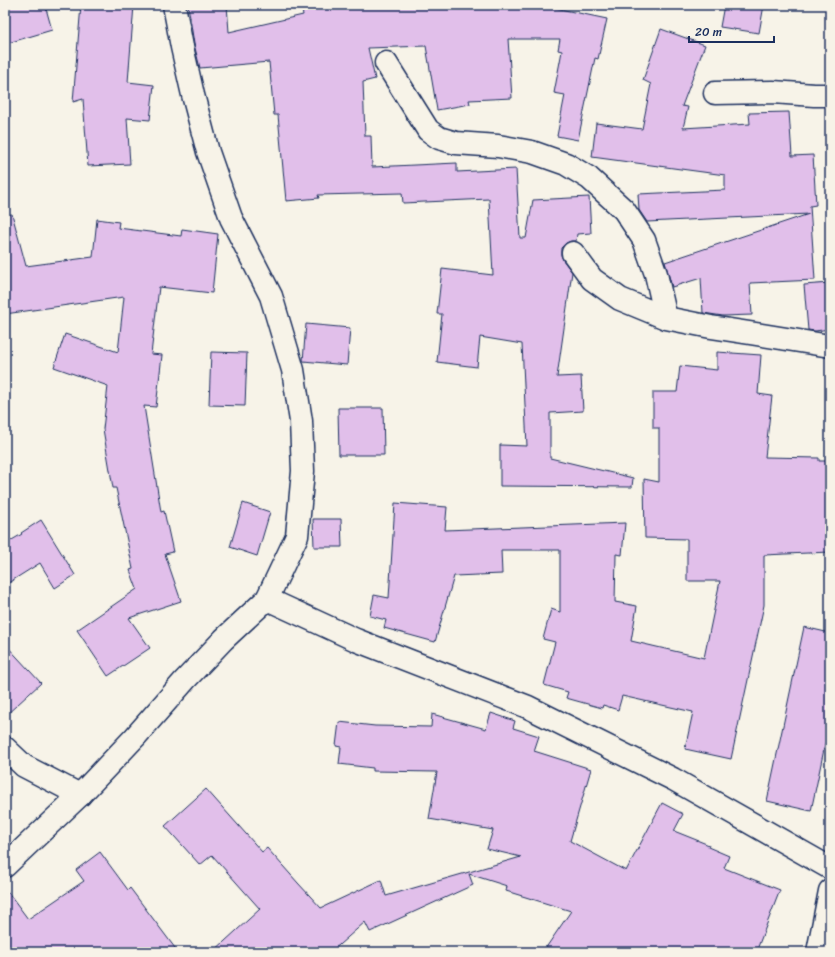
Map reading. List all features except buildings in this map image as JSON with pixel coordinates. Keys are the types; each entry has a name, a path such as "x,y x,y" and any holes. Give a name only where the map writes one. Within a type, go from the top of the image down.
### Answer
{"street":[{"path":"5,866 80,795 136,737 185,680 224,639 267,599 297,536 303,471 301,421 293,370 271,296 231,218 208,152 182,47 174,5"},
{"path":"386,63 428,130 439,138 456,143 498,146 532,152 566,164 589,178 624,210 644,240 656,274 666,318"},
{"path":"715,93 773,92 830,95"},
{"path":"573,253 592,279 620,299 666,318 711,327 830,346"},
{"path":"267,599 356,640 528,707 673,779 830,868"},
{"path":"5,748 24,766 80,795"},
{"path":"818,952 830,891"}]}
